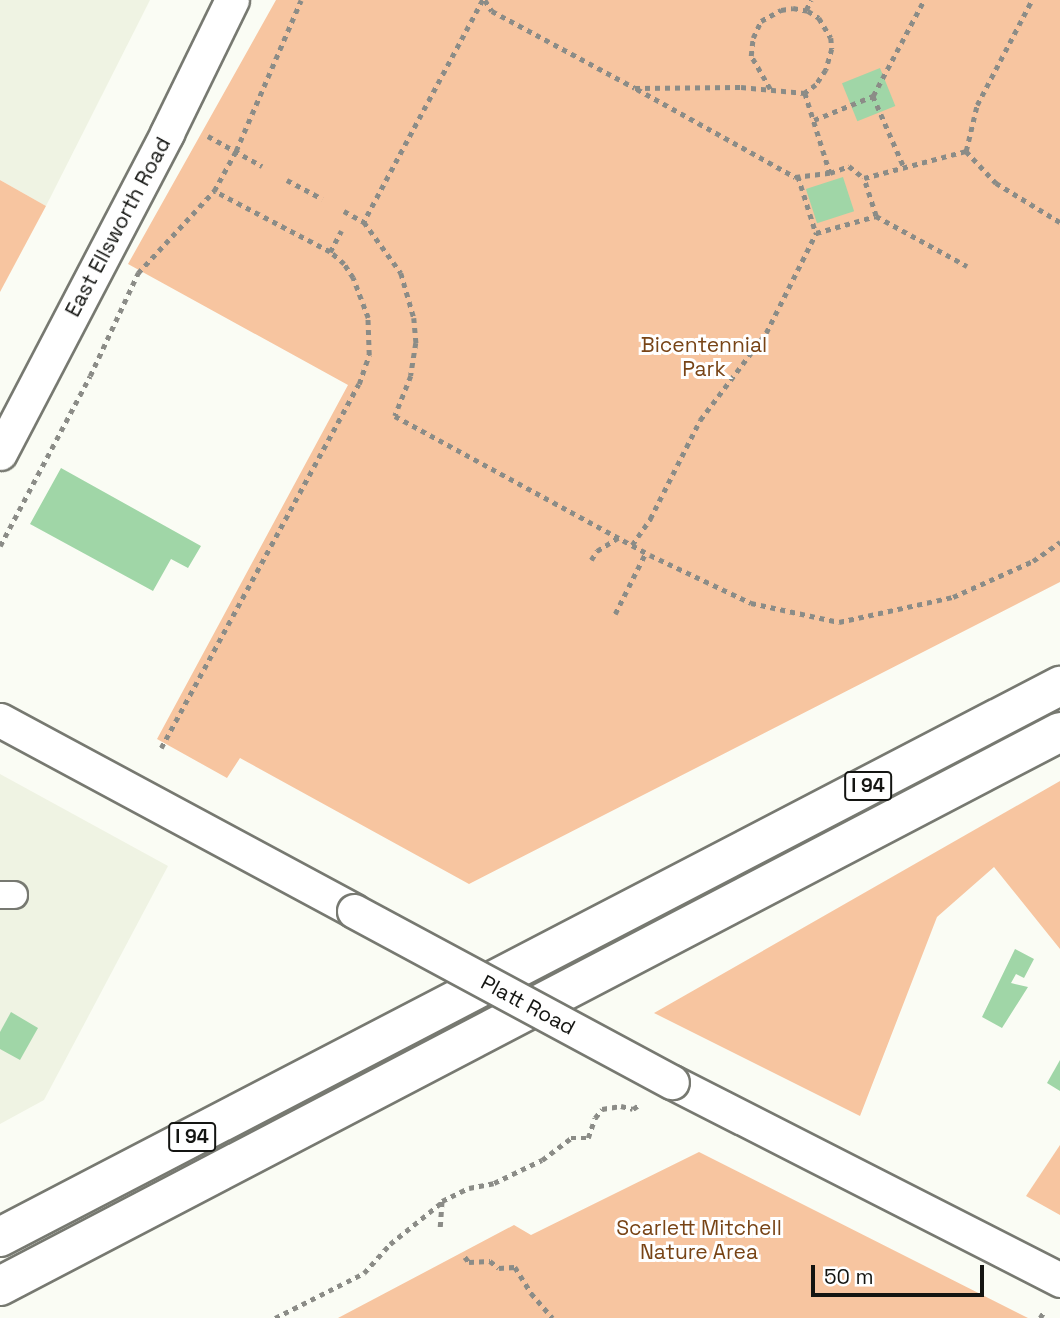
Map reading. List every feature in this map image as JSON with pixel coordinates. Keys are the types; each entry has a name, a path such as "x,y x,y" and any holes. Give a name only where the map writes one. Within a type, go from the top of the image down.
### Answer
{"highway":[{"name":"I 94","path":"0,1237 1060,686"},
{"name":"I 94","path":"0,1286 1060,732"}],"main road":[{"name":"East Ellsworth Road","path":"0,453 167,134 232,0"},
{"name":"Platt Road","path":"0,720 672,1082 1060,1280"}],"path":[{"path":"0,546 90,376 138,272 214,191 236,151 300,0"},
{"path":"364,222 484,0 492,11 799,176 830,173 849,166 864,178 876,216 967,266"},
{"path":"806,10 811,0"},
{"path":"814,120 873,96 924,0"},
{"path":"966,151 977,105 1032,0"},
{"path":"635,88 805,93 821,79 832,49 826,26 806,10 781,10 769,15 761,21 753,38 751,56 771,90"},
{"path":"805,93 830,173"},
{"path":"873,96 904,167"},
{"path":"208,136 262,166"},
{"path":"864,178 966,151"},
{"path":"966,151 996,183 1060,222"},
{"path":"632,545 650,519 700,420 766,333 816,233 799,176"},
{"path":"287,180 322,199"},
{"path":"162,748 366,369 369,355 368,318 353,278 344,264 330,252 214,191"},
{"path":"344,211 364,222 401,273 414,318 416,343 411,376 395,416 632,545 751,603 839,622 953,597 1034,561 1060,542"},
{"path":"816,233 876,216"},
{"path":"330,252 341,230"},
{"path":"591,560 597,551 619,538"},
{"path":"615,614 646,552"},
{"path":"275,1318 365,1273 390,1244 442,1201 469,1188 494,1183 542,1160 571,1138 588,1138 595,1118 602,1110 621,1106 633,1109 639,1105"},
{"path":"440,1227 442,1201"},
{"path":"465,1257 469,1262 490,1261 499,1268 515,1267 531,1293 553,1318"}],"shaded area":[{"path":"0,0 150,0 46,206 0,180"},
{"path":"0,774 168,866 44,1100 0,1124"}],"green space":[{"name":"Bicentennial Park","path":"276,0 1060,0 1060,582 469,884 240,758 227,778 157,739 348,385 128,264"},
{"path":"0,180 46,206 0,292"},
{"path":"1060,781 1060,949 994,867 937,917 860,1116 654,1013"},
{"path":"1060,1145 1060,1215 1026,1196"},
{"name":"Scarlett Mitchell Nature Area","path":"699,1152 1028,1318 338,1318 514,1225 531,1235"}],"building":[{"path":"880,68 895,106 857,121 842,83"},
{"path":"843,177 854,211 817,223 806,189"},
{"path":"61,468 201,546 188,568 171,559 153,591 30,524"},
{"path":"1015,949 1034,959 1024,978 1016,974 1011,983 1028,987 1002,1028 982,1017"},
{"path":"11,1012 38,1028 20,1060 0,1049 0,1032"},
{"path":"1060,1060 1060,1091 1047,1083"}]}
